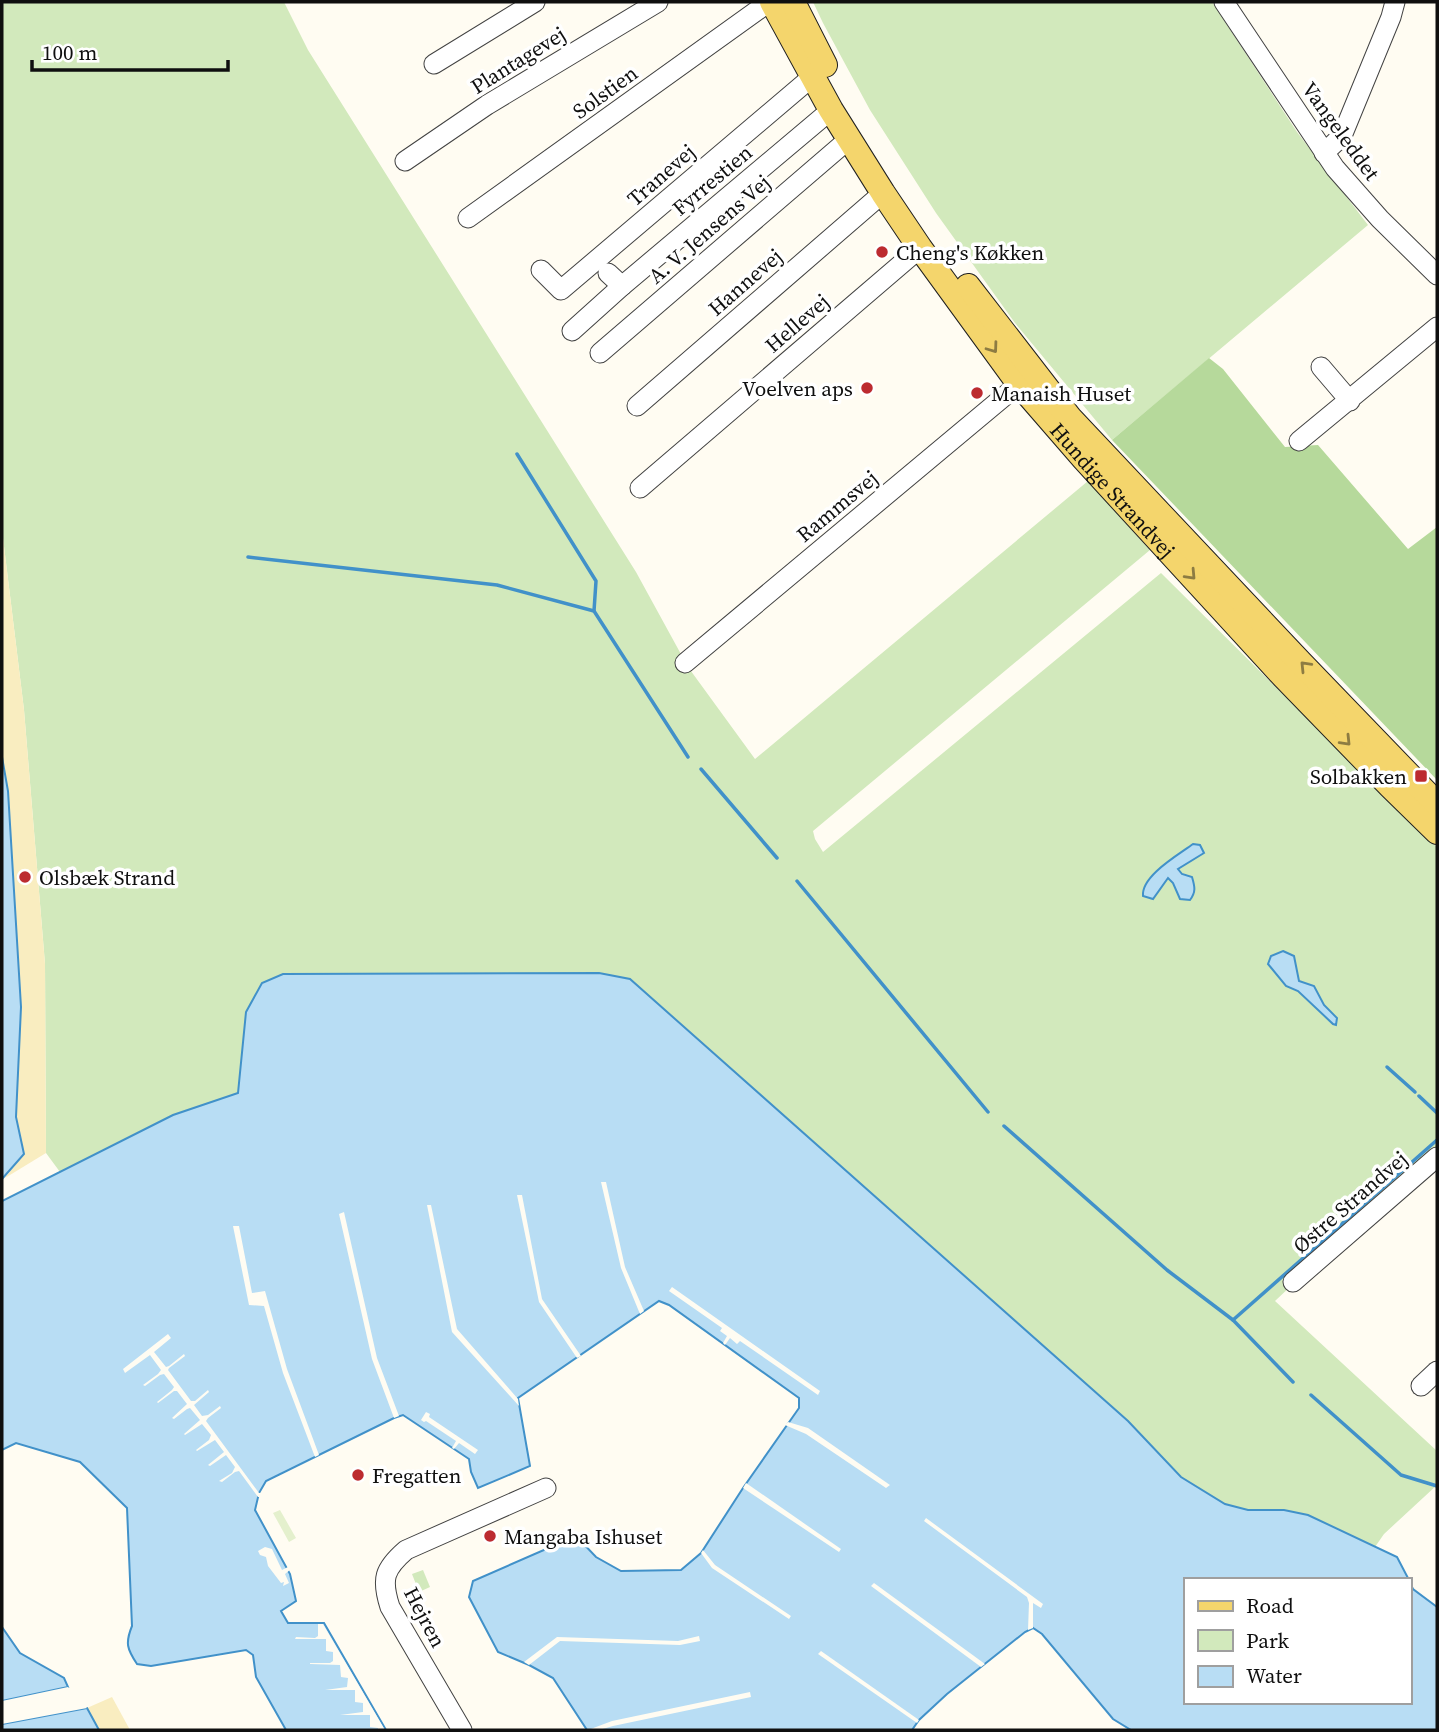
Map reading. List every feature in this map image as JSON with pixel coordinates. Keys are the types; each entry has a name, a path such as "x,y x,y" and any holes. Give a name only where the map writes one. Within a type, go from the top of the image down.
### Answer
{"main road":[{"name":"Hundige Strandvej","path":"770,2 831,110 883,193 1019,384 1084,459 1284,677 1437,832"},
{"name":"Hundige Strandvej","path":"793,2 840,95 897,188 939,248 1069,418 1437,804"}],"street":[{"path":"434,64 534,2"},
{"name":"Plantagevej","path":"405,161 487,105 658,2"},
{"name":"Solstien","path":"468,218 770,2"},
{"name":"Vangeleddet","path":"1224,2 1324,153 1380,219 1437,275"},
{"path":"1324,153 1342,136 1395,2"},
{"name":"Tranevej","path":"541,270 561,290 812,76"},
{"name":"Fyrrestien","path":"572,331 615,280 831,110"},
{"name":"A. V. Jensens Vej","path":"600,354 849,139"},
{"name":"Hannevej","path":"637,405 883,193"},
{"name":"Hellevej","path":"640,488 920,248"},
{"path":"1299,441 1437,327"},
{"path":"1321,366 1350,401"},
{"name":"Rammsvej","path":"685,663 1019,384"},
{"name":"Østre Strandvej","path":"1293,1282 1437,1157"},
{"path":"1421,1386 1437,1371"},
{"name":"Hejren","path":"462,1730 390,1607 385,1590 386,1574 393,1561 406,1550 546,1488"}],"green space":[{"path":"2,2 284,2 308,50 636,572 688,667 755,759 1088,481 1150,550 813,831 823,852 1161,573 1437,847 1437,1149 1275,1301 1437,1451 1437,1485 1384,1534 1375,1547 1308,1515 1284,1510 1248,1510 1225,1504 1181,1477 1128,1421 246,1012 238,1093 173,1115 60,1172 46,1153 45,964 24,710 2,530"},
{"path":"813,2 1212,2 1297,132 1368,225 1112,440 1015,323 936,213 870,110"},
{"path":"1209,358 1223,369 1285,447 1318,445 1408,549 1437,527 1437,780 1112,440"},
{"path":"280,1510 296,1538 289,1542 273,1513"},
{"path":"423,1570 430,1587 419,1592 412,1574"}],"sand":[{"name":"Olsbæk Strand","path":"2,530 24,710 45,964 46,1153 5,1178 24,1154 16,1117 21,1007 8,791 2,757"},
{"path":"112,1697 130,1730 99,1730 87,1708"}],"water":[{"path":"2,757 8,791 21,1007 16,1117 24,1154 2,1179"},
{"path":"1193,844 1200,845 1204,853 1178,869 1182,874 1192,877 1194,889 1190,900 1180,899 1168,878 1153,899 1143,896 1144,888 1154,874"},
{"path":"1283,951 1294,956 1299,981 1314,986 1324,1005 1337,1018 1336,1025 1298,991 1286,986 1268,964 1271,956"},
{"path":"599,973 630,979 1128,1421 1181,1477 1225,1504 1248,1510 1284,1510 1308,1515 1397,1557 1408,1578 1184,1578 1184,1704 1411,1704 1411,1585 1437,1607 1437,1730 1131,1730 1113,1719 1042,1634 1033,1628 947,1694 912,1730 587,1730 553,1678 498,1652 469,1597 473,1581 576,1536 596,1557 621,1571 681,1570 701,1553 799,1408 799,1398 669,1305 659,1301 518,1398 530,1466 478,1488 469,1459 403,1415 266,1481 259,1493 255,1510 290,1574 296,1601 281,1611 288,1623 324,1623 386,1730 286,1730 256,1677 253,1655 246,1650 151,1666 137,1664 128,1646 132,1626 127,1508 80,1462 16,1443 2,1450 2,1201 173,1115 238,1093 246,1012 262,983 283,974"},
{"path":"2,1627 20,1653 64,1678 68,1687 2,1701"},
{"path":"87,1708 99,1730 2,1730 2,1724"}],"pier":[{"path":"601,1182 606,1182 625,1267 644,1311 640,1314 621,1268"},
{"path":"517,1195 522,1195 542,1299 581,1356 577,1358 539,1302"},
{"path":"427,1205 431,1205 457,1329 518,1399 519,1406 452,1332"},
{"path":"344,1212 377,1358 399,1416 394,1418 372,1359 339,1214"},
{"path":"233,1226 239,1226 252,1293 265,1291 287,1369 319,1455 315,1457 283,1373 264,1306 249,1305"},
{"path":"672,1287 820,1391 818,1395 740,1341 737,1344 730,1338 725,1345 723,1343 727,1336 720,1331 722,1328 669,1291"},
{"path":"168,1334 171,1338 154,1352 166,1367 184,1354 185,1356 168,1370 191,1401 195,1401 208,1390 194,1405 202,1416 220,1406 206,1421 259,1493 263,1493 262,1497 258,1497 239,1471 222,1482 219,1481 232,1473 235,1467 226,1455 208,1465 224,1452 215,1440 196,1450 209,1440 211,1435 202,1424 184,1434 200,1420 190,1408 172,1418 187,1404 177,1391 157,1402 174,1387 164,1374 143,1385 161,1370 150,1355 125,1373 123,1369"},
{"path":"426,1412 430,1414 429,1417 478,1450 475,1454 459,1443 452,1448 456,1441 421,1420"},
{"path":"788,1422 808,1428 890,1485 886,1488 806,1434 785,1425"},
{"path":"746,1483 841,1549 839,1552 743,1488"},
{"path":"926,1518 1043,1604 1041,1608 1033,1603 1033,1628 1028,1630 1027,1597 924,1521"},
{"path":"265,1547 272,1549 282,1570 290,1566 291,1569 285,1574 289,1583 283,1586 284,1582 281,1583 268,1566 266,1557 260,1555 258,1551"},
{"path":"703,1550 715,1565 791,1616 789,1619 712,1568 701,1553"},
{"path":"874,1583 985,1664 981,1667 871,1586"},
{"path":"318,1624 323,1624 385,1730 370,1727 370,1715 340,1715 363,1712 363,1703 355,1702 355,1690 325,1690 347,1687 348,1678 341,1677 340,1665 310,1664 333,1661 333,1652 326,1651 326,1639 295,1639 315,1638 318,1636"},
{"path":"699,1636 700,1641 680,1645 560,1641 529,1665 524,1662 557,1637 678,1641"},
{"path":"821,1651 919,1720 917,1723 818,1654"},
{"path":"68,1687 69,1690 2,1704 2,1701"},
{"path":"750,1692 751,1697 599,1730 588,1730 612,1721"},
{"path":"84,1705 87,1708 2,1724 2,1720"}],"waterway":[{"path":"517,454 596,581 594,611"},
{"path":"248,557 497,585 594,611 688,757"},
{"path":"701,769 777,858"},
{"path":"797,881 988,1112"},
{"path":"1387,1067 1415,1092"},
{"path":"1419,1096 1437,1113"},
{"path":"1004,1126 1167,1270 1233,1320 1293,1382"},
{"path":"1233,1320 1437,1140"},
{"path":"1311,1395 1401,1475 1437,1486"}],"place":[{"name":"Cheng's Køkken","path":"882,252"},
{"name":"Voelven aps","path":"867,388"},
{"name":"Manaish Huset","path":"977,393"},
{"name":"Solbakken","path":"1421,776"},
{"name":"Olsbæk Strand","path":"25,877"},
{"name":"Fregatten","path":"358,1475"},
{"name":"Mangaba Ishuset","path":"490,1536"}]}
